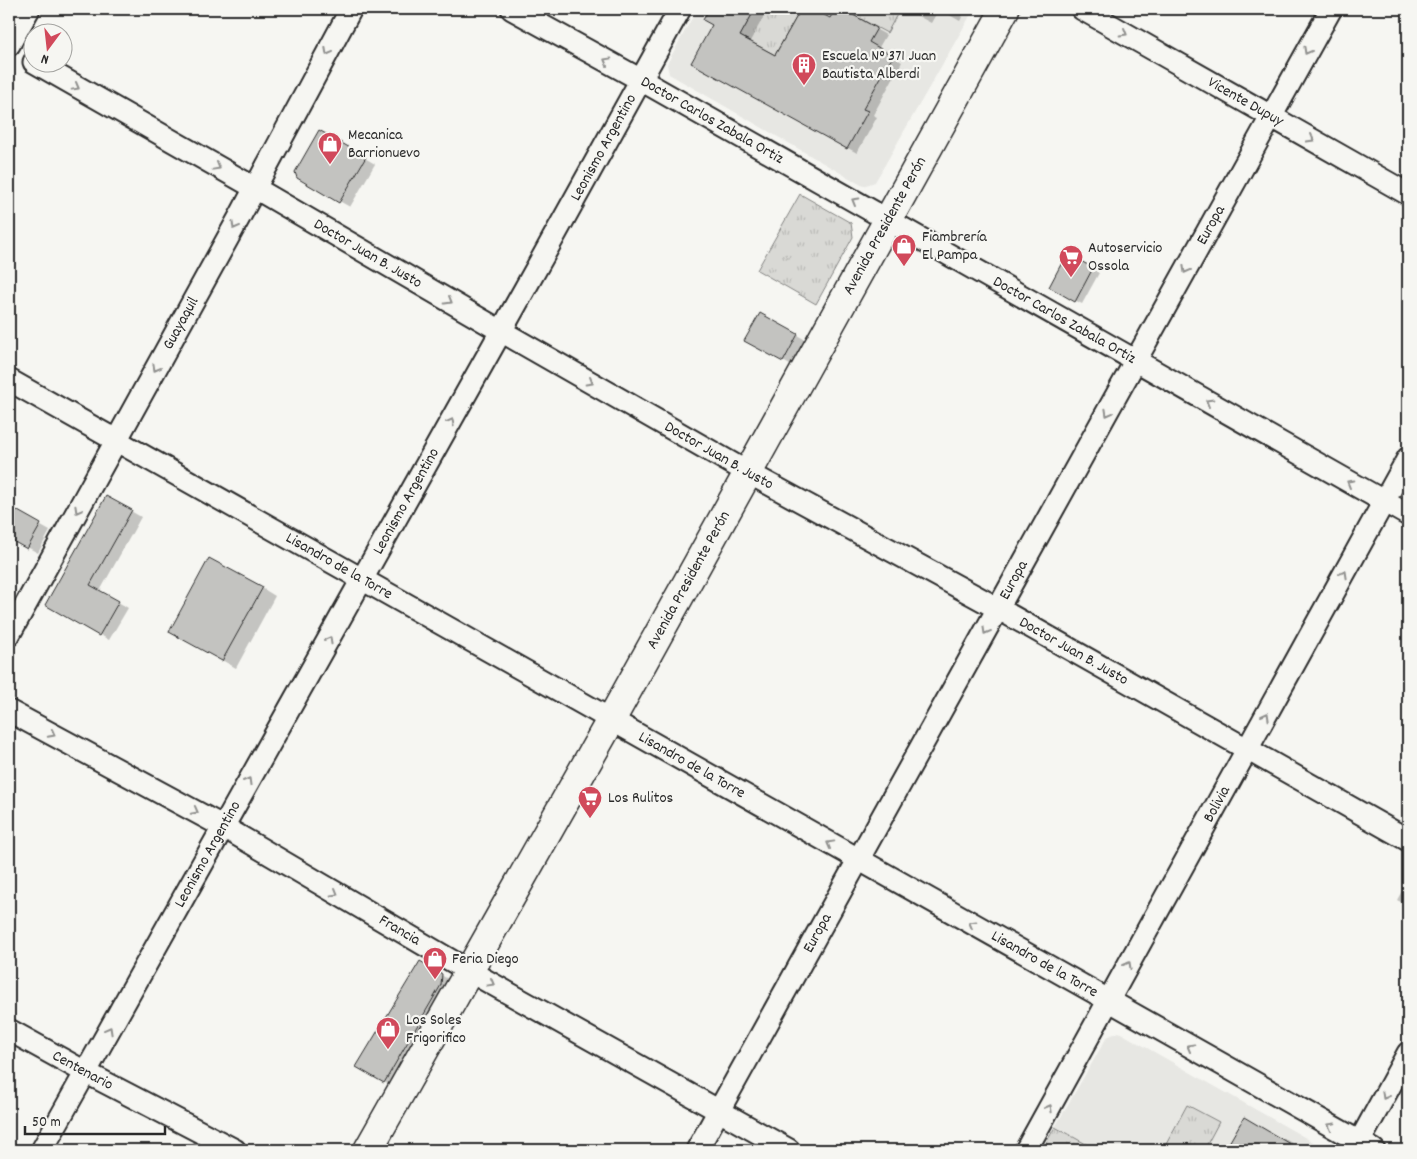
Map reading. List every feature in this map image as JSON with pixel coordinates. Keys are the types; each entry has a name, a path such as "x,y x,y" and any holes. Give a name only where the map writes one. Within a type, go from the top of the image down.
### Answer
{"main road":[{"name":"Avenida Presidente Perón","path":"368,1150 612,720 747,472 1005,9"}],"street":[{"path":"9,47 29,9"},
{"name":"Guayaquil","path":"9,635 352,9"},
{"name":"Doctor Carlos Zabala Ortiz","path":"512,9 641,80 1408,515"},
{"name":"Leonismo Argentino","path":"42,1150 222,826 363,580 680,9"},
{"name":"Vicente Dupuy","path":"1082,9 1408,194"},
{"name":"Europa","path":"697,1150 1331,9"},
{"name":"Doctor Juan B. Justo","path":"9,47 22,55"},
{"name":"Doctor Juan B. Justo","path":"51,72 747,472 999,609 1408,840"},
{"name":"Lisandro de la Torre","path":"9,380 1108,1001 1363,1148"},
{"name":"Bolivia","path":"1026,1150 1408,458"},
{"name":"Francia","path":"9,711 222,826 469,971 789,1150"},
{"name":"Centenario","path":"9,1030 235,1150"},
{"path":"1363,1148 1408,1053"}],"shaded area":[{"path":"697,9 974,9 875,182 863,186 669,74 667,64"},
{"path":"1119,1032 1320,1146 1322,1150 1097,1150 1055,1127 1107,1037"}],"green space":[{"path":"755,9 801,9 775,55 740,36"},
{"path":"842,9 900,9 887,33"},
{"path":"800,194 851,223 853,237 816,304 757,270"},
{"path":"1187,1105 1219,1122 1204,1150 1163,1150"},
{"path":"1055,1127 1097,1150 1042,1150"}],"building":[{"name":"Escuela N° 371 Juan Bautista Alberdi","path":"709,9 755,9 740,36 775,55 801,9 813,9 830,18 835,9 842,9 877,28 869,42 893,56 863,109 868,111 847,149 691,63 712,25 703,20"},
{"name":"Mecanica Barrionuevo","path":"319,130 366,157 339,203 297,178 295,172"},
{"name":"Autoservicio Ossola","path":"1067,253 1093,268 1075,302 1049,287"},
{"path":"760,313 798,334 783,362 744,341"},
{"path":"106,496 132,510 90,585 119,601 99,636 45,605"},
{"path":"9,506 41,524 27,549 9,539"},
{"path":"209,558 263,587 222,661 169,632"},
{"path":"420,961 442,974 441,985 384,1083 356,1067"},
{"path":"1244,1117 1300,1150 1225,1150"}],"place":[{"name":"Escuela N° 371 Juan Bautista Alberdi","path":"804,86"},
{"name":"Mecanica Barrionuevo","path":"330,165"},
{"name":"Fiambrería El Pampa","path":"904,267"},
{"name":"Autoservicio Ossola","path":"1071,278"},
{"name":"Los Rulitos","path":"590,819"},
{"name":"Feria Diego","path":"435,980"},
{"name":"Los Soles Frigorifico","path":"388,1050"}]}
